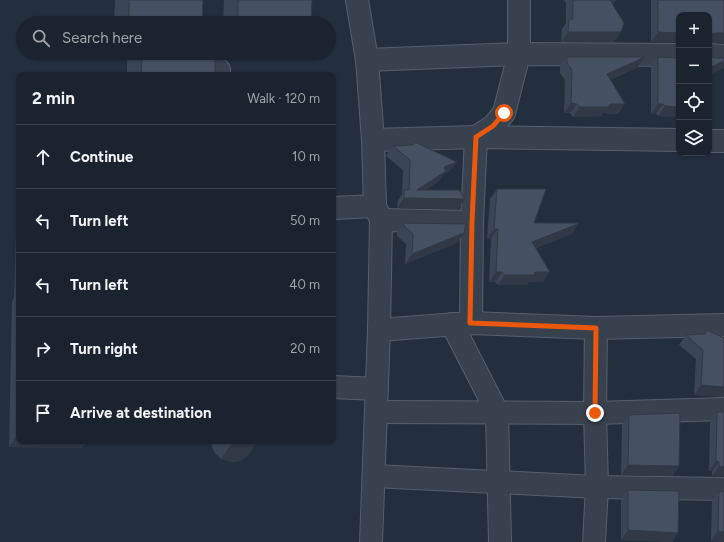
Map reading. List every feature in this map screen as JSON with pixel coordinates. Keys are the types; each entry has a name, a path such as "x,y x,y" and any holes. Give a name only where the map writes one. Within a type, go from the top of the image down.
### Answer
{"street":[{"path":"357,0 367,60 378,213 379,330 371,542"},
{"path":"476,137 493,126 504,113 518,54 519,0"},
{"path":"367,60 518,54 676,55"},
{"path":"712,55 724,56"},
{"path":"373,140 476,137 676,140"},
{"path":"476,137 472,222 461,324 497,412 500,542"},
{"path":"712,141 724,141"},
{"path":"336,208 472,222"},
{"path":"379,330 461,324 596,328 724,325"},
{"path":"594,542 597,487 595,413 596,328"},
{"path":"336,387 377,389"},
{"path":"376,412 595,413 724,409"},
{"path":"374,476 597,487 724,489"}],"building":[{"path":"129,0 203,0 202,16 129,16"},
{"path":"238,0 312,0 311,16 238,16"},
{"path":"573,0 610,0 624,23 621,32 568,32 569,19 573,19"},
{"path":"658,0 724,0 724,33 712,34 712,12 676,12 676,33 658,32"},
{"path":"712,56 724,58 724,61 712,67"},
{"path":"567,57 645,57 607,74 625,104 610,104 608,107 580,107 577,104 571,103 572,70 567,63"},
{"path":"658,57 676,58 676,107 658,104"},
{"path":"142,60 215,60 215,72 141,72"},
{"path":"415,142 457,162 444,167 446,171 417,190 459,190 465,199 404,198 404,190 409,190 410,160 393,146 413,145"},
{"path":"497,189 546,189 534,223 578,223 532,242 550,272 535,272 534,275 505,275 502,272 496,272 498,229 494,229"},
{"path":"404,223 466,224 464,233 412,254 413,234 404,226"},
{"path":"707,330 724,338 724,387 701,385 703,350 686,335 705,334"},
{"path":"717,412 724,412 724,467 719,466 719,462 716,461"},
{"path":"680,413 679,466 628,465 629,415"},
{"path":"628,490 679,491 678,533 628,530"},
{"path":"719,491 724,492 724,532 718,531"}],"route":[{"path":"504,113 493,126 476,137 472,222 470,323 596,328 595,413"}]}
